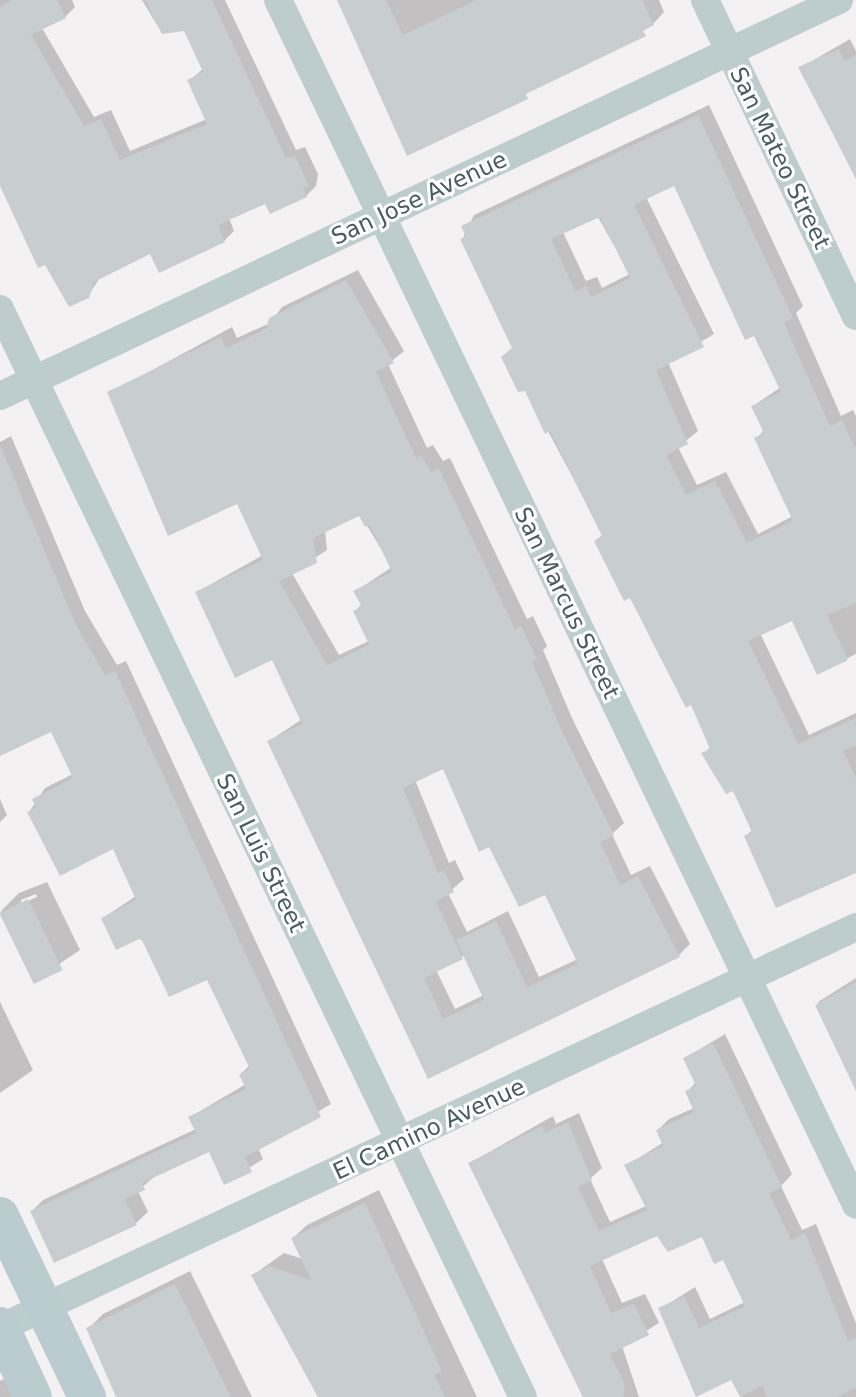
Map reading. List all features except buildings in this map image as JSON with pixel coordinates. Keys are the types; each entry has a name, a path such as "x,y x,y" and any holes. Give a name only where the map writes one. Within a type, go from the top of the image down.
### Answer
{"main road":[{"path":"0,1216 87,1397"},
{"path":"0,1327 33,1397"}],"street":[{"name":"San Marcus Street","path":"278,0 856,1205"},
{"name":"San Mateo Street","path":"705,0 856,316"},
{"name":"San Jose Avenue","path":"0,396 839,0"},
{"name":"San Luis Street","path":"0,309 523,1397"},
{"name":"El Camino Avenue","path":"0,1327 400,1143 856,927"}]}
